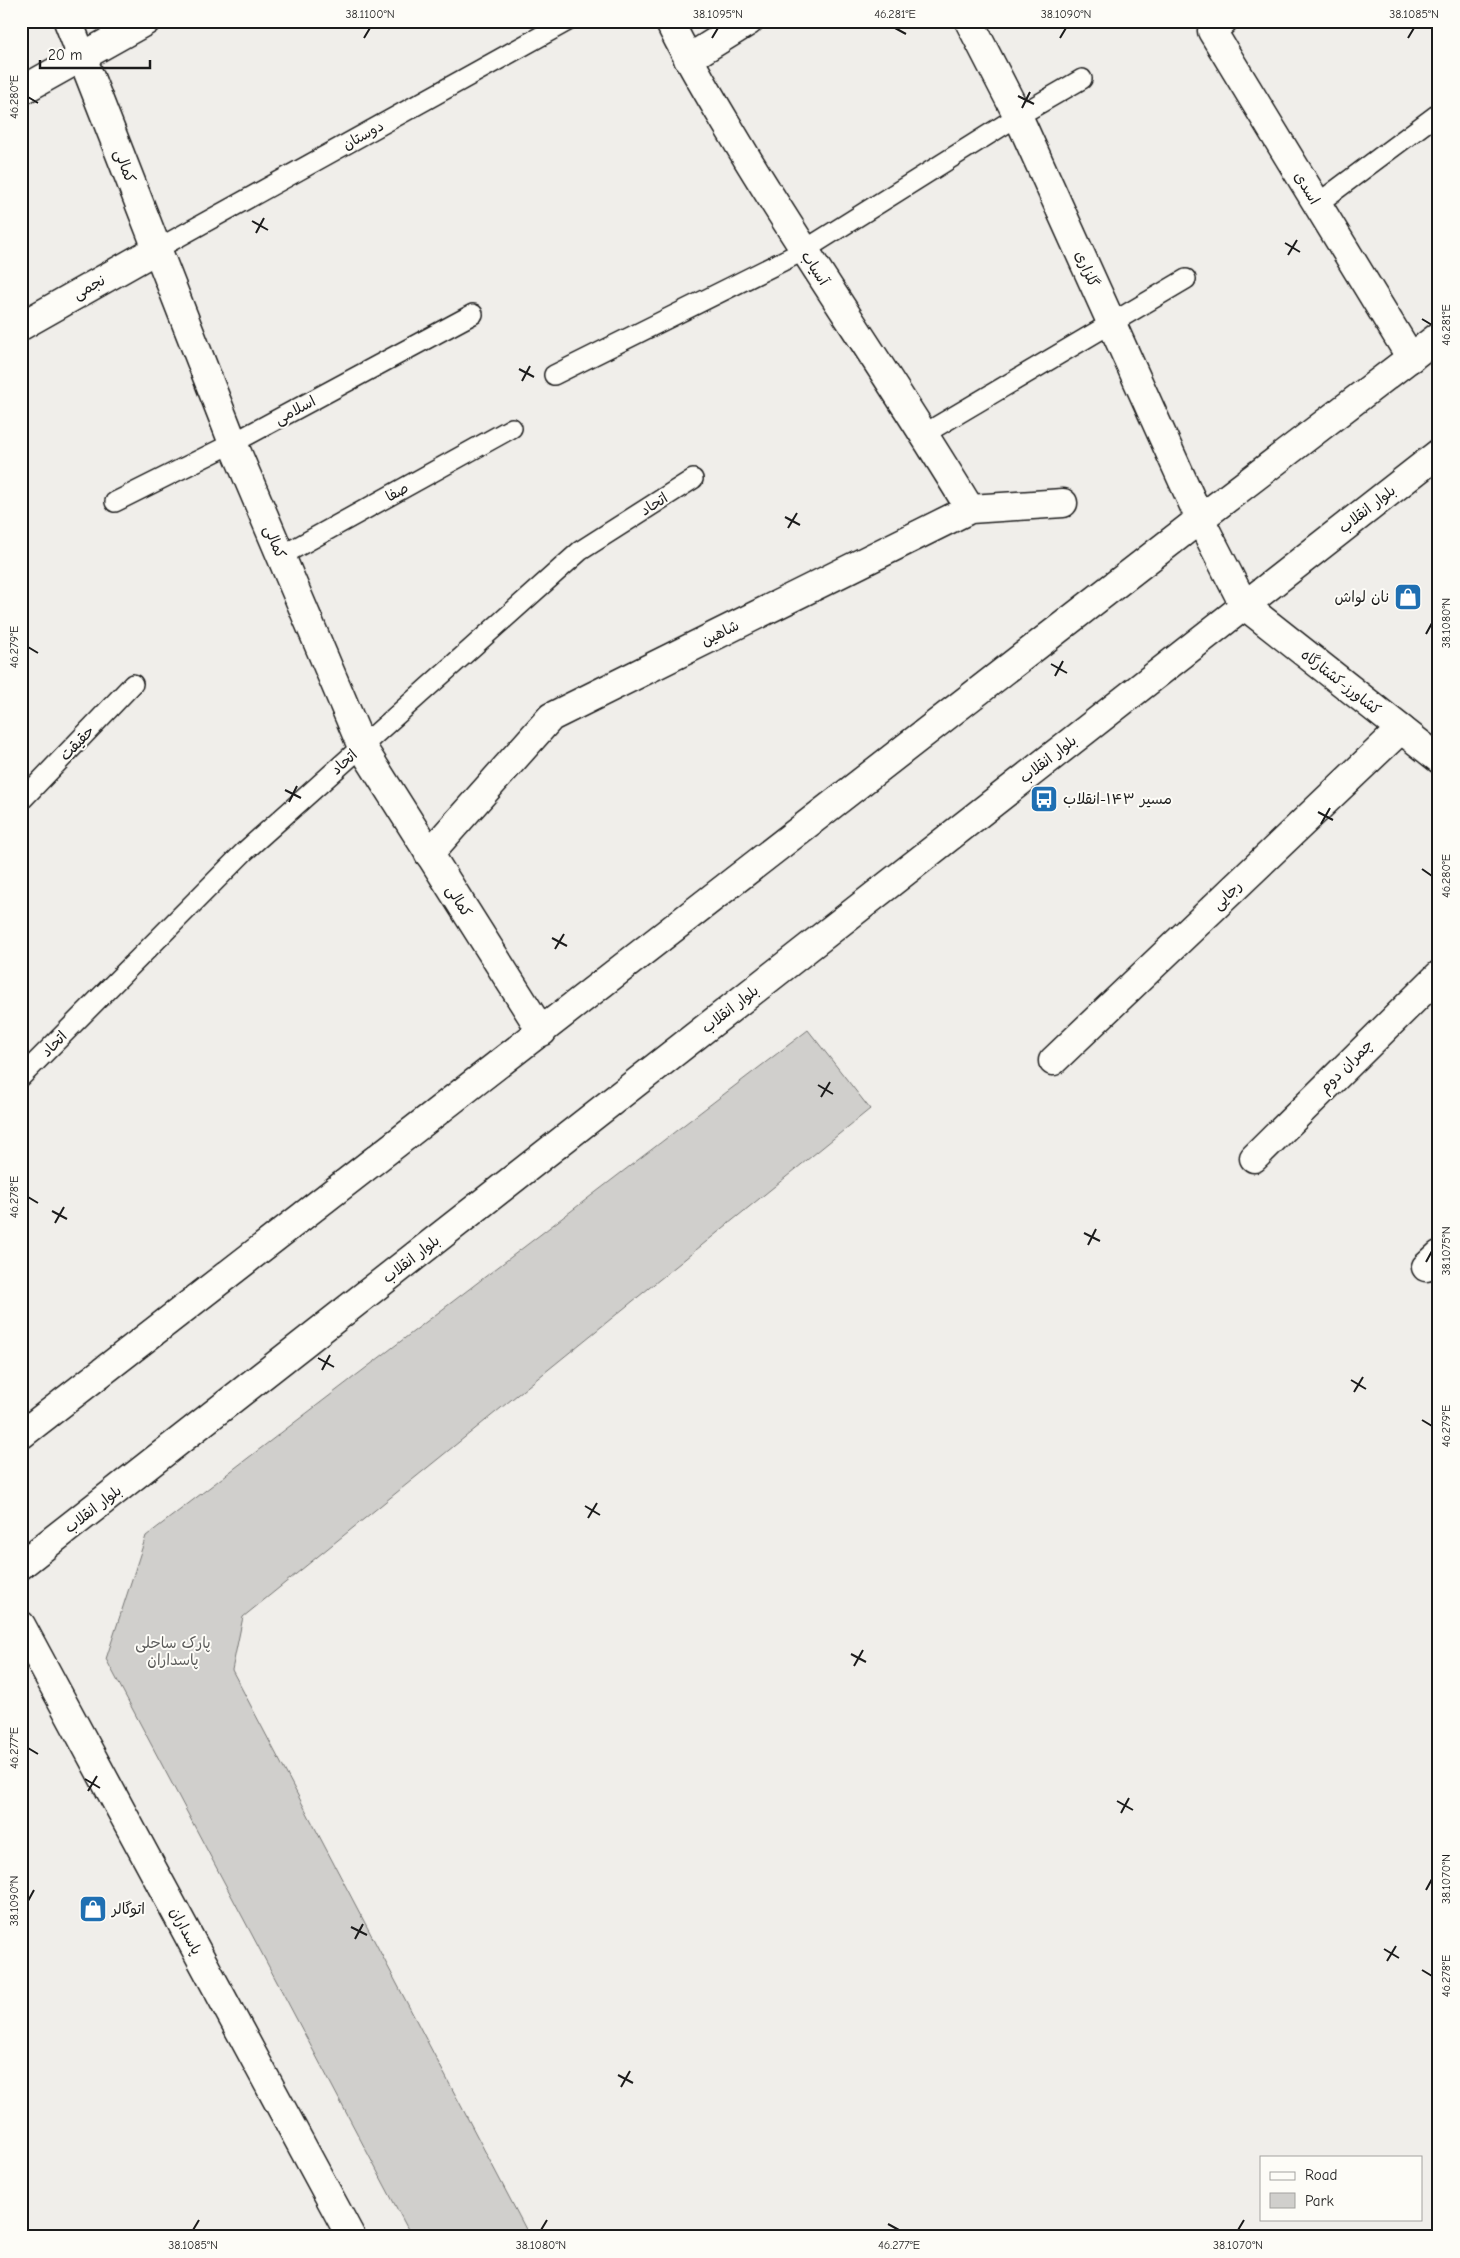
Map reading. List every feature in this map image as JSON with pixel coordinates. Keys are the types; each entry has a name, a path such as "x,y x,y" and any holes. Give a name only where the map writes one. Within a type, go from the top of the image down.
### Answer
{"street":[{"name":"کمالی","path":"68,21 233,443 362,747 542,1032"},
{"path":"21,91 146,21"},
{"name":"آسیاب","path":"670,21 688,59 804,251 924,434 970,509"},
{"path":"688,59 749,21"},
{"name":"گلزاری","path":"969,21 1018,116 1200,519 1244,605"},
{"name":"اسدی","path":"1223,21 1212,31 1411,358"},
{"name":"نجمی","path":"21,326 157,249"},
{"path":"21,1435 1200,519 1439,336"},
{"name":"بلوار انقلاب","path":"21,1565 1439,453"},
{"name":"شاهین","path":"429,854 551,717 970,509 1063,503"},
{"name":"کشاورز-کشتارگاه","path":"1244,605 1439,758"},
{"name":"رجایی","path":"1053,1061 1402,729"},
{"name":"چمران دوم","path":"1254,1158 1439,975"},
{"name":"پاسداران","path":"21,1625 351,2237"}],"lane":[{"name":"دوستان","path":"157,249 568,21"},
{"path":"554,376 804,251 1018,116 1082,79"},
{"path":"1317,204 1439,113"},
{"path":"924,434 1186,279"},
{"name":"اسلامی","path":"115,502 233,443 473,314"},
{"name":"صفا","path":"281,556 512,428"},
{"name":"اتحاد","path":"21,1077 244,852 580,551 693,479"},
{"name":"حقیقت","path":"21,801 133,684"}],"green space":[{"name":"پارک ساحلی پاسداران","path":"808,1030 870,1109 243,1617 232,1670 530,2237 412,2237 106,1659 146,1536"}],"place":[{"name":"نان لواش","path":"1408,597"},
{"name":"مسیر ۱۴۳-انقلاب","path":"1044,799"},
{"name":"اتوگالر","path":"93,1909"}]}
